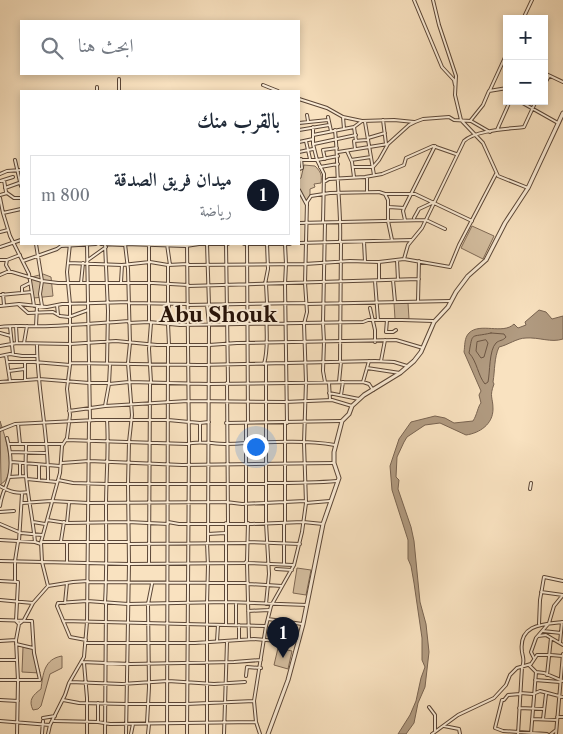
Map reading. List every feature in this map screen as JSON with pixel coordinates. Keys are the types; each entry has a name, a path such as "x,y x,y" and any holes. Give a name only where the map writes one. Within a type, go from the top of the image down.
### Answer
{"street":[{"path":"414,0 442,67 454,80 456,87"},
{"path":"433,0 456,76 455,95 461,120 476,135 487,151 496,174 528,188"},
{"path":"525,15 532,0"},
{"path":"471,121 483,105 504,60"},
{"path":"549,76 563,82"},
{"path":"119,79 119,90"},
{"path":"263,85 276,90"},
{"path":"489,91 503,89"},
{"path":"300,99 328,108 343,117 363,121 394,120 415,122"},
{"path":"497,130 508,105"},
{"path":"526,105 558,123"},
{"path":"404,259 406,248 426,220 456,154 466,139 497,130 524,127 534,105"},
{"path":"268,734 285,692 303,624 323,524 338,481 339,476 334,463 335,445 342,421 349,414 352,406 360,399 400,373 414,361 423,348 434,322 448,307 468,276 486,260 505,223 528,188 563,114"},
{"path":"307,115 308,121"},
{"path":"343,117 344,129"},
{"path":"353,167 372,167 379,160 387,144 415,122 449,117 454,120 471,121 490,132"},
{"path":"300,123 328,118 331,131"},
{"path":"383,120 387,144"},
{"path":"313,135 344,129 363,121"},
{"path":"363,121 374,174"},
{"path":"300,129 330,125"},
{"path":"354,126 356,136 356,141 354,142 355,149"},
{"path":"313,127 314,149 324,174 324,382"},
{"path":"335,130 338,152 341,222 339,382"},
{"path":"356,141 385,133"},
{"path":"314,144 356,136"},
{"path":"300,142 313,139"},
{"path":"306,141 310,159"},
{"path":"338,152 387,144"},
{"path":"324,182 338,178 367,177 374,174 382,174 393,168 402,167 407,157 435,146 456,154"},
{"path":"405,220 404,208 435,146"},
{"path":"325,159 323,150 337,148"},
{"path":"300,152 314,149"},
{"path":"347,151 353,167 354,178"},
{"path":"300,159 317,160 338,156"},
{"path":"351,160 371,157"},
{"path":"15,160 20,180"},
{"path":"320,167 338,164"},
{"path":"0,174 18,171"},
{"path":"68,262 122,265 150,262 169,265 305,264 378,262 404,259 450,267 496,174"},
{"path":"0,181 13,177"},
{"path":"367,177 367,192"},
{"path":"4,180 7,193 14,198 20,198"},
{"path":"5,188 20,184"},
{"path":"300,190 307,205"},
{"path":"260,734 256,722 254,701 269,610 294,565 300,544 306,502 304,443 306,422 305,243 307,205 310,196 367,192 412,194 434,202 472,221"},
{"path":"7,193 0,198 3,213 8,230 30,277 37,314 36,326"},
{"path":"385,194 392,240"},
{"path":"414,219 419,209 434,202"},
{"path":"388,207 404,208"},
{"path":"3,213 20,210"},
{"path":"300,223 414,219 426,220 445,229"},
{"path":"0,232 8,230"},
{"path":"0,246 20,240"},
{"path":"300,243 412,240"},
{"path":"364,242 365,261"},
{"path":"36,245 42,281 40,294 42,306"},
{"path":"23,260 61,246 70,245 68,262 70,364 67,381 70,411 61,465 42,535 42,562 48,586"},
{"path":"48,734 52,720 85,654 88,622 88,245"},
{"path":"88,262 105,245"},
{"path":"105,245 108,303 106,342 109,383 105,406"},
{"path":"125,245 128,282 130,343 128,363 131,404 128,484 128,704 126,734"},
{"path":"149,245 149,563"},
{"path":"167,734 168,623 166,583 169,382 169,265 167,245 186,245 188,265 187,734"},
{"path":"207,245 209,264 209,422 207,443 209,523 207,543 207,734"},
{"path":"226,624 227,245"},
{"path":"246,245 246,503 249,639"},
{"path":"266,604 269,585 265,463 267,447 267,382 265,364 267,352 267,245"},
{"path":"284,564 287,383 285,363 285,245"},
{"path":"0,260 7,260 20,255"},
{"path":"7,260 6,265 10,272"},
{"path":"397,260 398,280"},
{"path":"418,301 419,261"},
{"path":"81,283 83,262"},
{"path":"378,262 379,280"},
{"path":"121,283 122,265"},
{"path":"0,275 10,272 42,281 88,284 128,282 208,285 419,280"},
{"path":"393,280 395,302"},
{"path":"375,281 378,320"},
{"path":"22,293 22,287 30,283"},
{"path":"4,305 2,294 32,292"},
{"path":"0,306 108,303 208,305 451,301"},
{"path":"19,304 28,313 51,312 70,317 88,310"},
{"path":"57,305 58,315"},
{"path":"370,308 375,330 375,342"},
{"path":"0,327 88,325 108,322 188,325 304,324 373,320 434,322"},
{"path":"387,320 386,332 396,330"},
{"path":"10,326 13,354"},
{"path":"16,326 17,343"},
{"path":"24,343 27,326"},
{"path":"0,333 11,336"},
{"path":"0,346 17,343 70,344 121,341 169,345 209,345 340,341 375,342 385,340 402,341 423,348"},
{"path":"381,361 385,340"},
{"path":"37,344 36,363 45,422 48,481"},
{"path":"0,356 13,354 37,356"},
{"path":"6,355 10,381"},
{"path":"363,382 369,361"},
{"path":"8,362 208,365 381,361 407,366"},
{"path":"24,362 25,380"},
{"path":"367,368 400,373"},
{"path":"9,371 25,369"},
{"path":"0,382 39,379 89,383 363,382 369,384 373,390"},
{"path":"329,382 330,400"},
{"path":"341,396 343,382"},
{"path":"330,393 360,399"},
{"path":"70,411 89,407 188,401 306,402 330,400 352,406"},
{"path":"106,734 107,420"},
{"path":"0,430 6,426 45,422 168,420 209,422"},
{"path":"226,423 342,421"},
{"path":"200,423 200,442"},
{"path":"18,424 20,444"},
{"path":"0,506 9,477 11,462 7,438 15,444"},
{"path":"65,440 227,444 286,442 335,445"},
{"path":"9,444 63,444"},
{"path":"26,444 26,478 35,542"},
{"path":"10,452 46,453"},
{"path":"11,462 48,466 89,461 168,464 334,463"},
{"path":"20,463 20,475"},
{"path":"39,465 39,480"},
{"path":"9,477 20,475 26,478 48,481 107,484 246,484 286,482 305,484 338,481"},
{"path":"530,489 531,483"},
{"path":"0,486 11,492 22,494 28,492"},
{"path":"19,624 16,621 18,582 15,581 15,561 20,533 22,494"},
{"path":"22,503 51,501 150,504 330,501"},
{"path":"61,541 69,503"},
{"path":"0,512 14,511"},
{"path":"47,520 88,523 303,522 323,524"},
{"path":"33,522 46,524"},
{"path":"0,524 20,533 42,535"},
{"path":"208,534 226,533"},
{"path":"0,540 41,543 61,541 88,544 300,544"},
{"path":"67,542 67,562"},
{"path":"0,561 129,564 208,562 294,565"},
{"path":"276,570 292,570"},
{"path":"539,624 544,577 563,581"},
{"path":"0,581 15,581"},
{"path":"17,734 18,681 16,640 19,624 24,620 33,603 48,586 67,583 128,582 227,583 282,586"},
{"path":"65,603 67,583"},
{"path":"148,734 148,604 152,583"},
{"path":"541,592 563,595"},
{"path":"534,658 531,652 538,636 549,623 554,606 563,595"},
{"path":"0,600 33,603"},
{"path":"285,621 278,641 249,639 187,643 86,642 71,639 57,605 87,601 128,604 226,602 307,604"},
{"path":"236,603 239,640"},
{"path":"248,610 269,610"},
{"path":"268,619 303,624"},
{"path":"0,620 32,621 34,648 40,680 0,680"},
{"path":"63,621 107,621 149,624 248,624 266,626"},
{"path":"518,733 524,661 522,639 531,628 539,624 562,622 561,644 546,635 538,636"},
{"path":"217,641 218,625"},
{"path":"283,630 299,636"},
{"path":"542,631 561,633"},
{"path":"547,675 550,638"},
{"path":"0,641 16,640"},
{"path":"224,734 226,641"},
{"path":"16,644 34,648"},
{"path":"432,734 458,715 486,702 496,695 506,685 510,675 517,668 532,663 537,655 563,655 561,697 556,734"},
{"path":"0,660 16,660"},
{"path":"82,662 186,664 261,660"},
{"path":"82,662 86,683 87,734"},
{"path":"528,665 536,672 562,679"},
{"path":"246,676 247,667 260,668"},
{"path":"531,733 536,672"},
{"path":"544,673 544,680"},
{"path":"535,680 562,679"},
{"path":"70,682 127,684 168,681 186,683 245,682"},
{"path":"556,730 549,734 518,733 495,728 502,700 508,695 533,694 535,692 561,697"},
{"path":"543,719 546,693"},
{"path":"496,695 502,700"},
{"path":"0,700 18,701"},
{"path":"63,700 87,703 128,704 254,701"},
{"path":"98,703 98,722"},
{"path":"429,707 435,715 435,731"},
{"path":"519,708 544,709"},
{"path":"43,718 55,716"},
{"path":"532,719 557,719 563,717"},
{"path":"52,720 126,724 256,722"},
{"path":"0,721 50,725"},
{"path":"42,734 43,723"},
{"path":"131,734 133,724"},
{"path":"444,726 459,729 460,734"}],"shaded area":[{"path":"304,165 315,166 320,172 321,183 314,184 315,187 310,189 310,195 306,201 300,190"},
{"path":"472,226 494,236 483,259 461,248"},
{"path":"43,274 51,277 53,296 34,298 31,294 28,278"},
{"path":"394,303 408,303 409,319 395,319"},
{"path":"0,421 9,455 9,472 1,484"},
{"path":"297,568 311,570 306,595 293,593"},
{"path":"23,647 33,649 40,673 22,672"},
{"path":"278,648 292,651 288,669 274,665"},
{"path":"62,656 62,668 50,674 41,706 33,710 31,701 41,689 48,664 51,660"}],"water":[{"path":"539,310 546,312 552,319 563,316 563,339 523,338 499,347 495,360 492,392 493,409 491,419 485,427 466,435 440,423 425,425 407,437 397,457 396,477 399,480 398,489 414,541 420,602 426,624 429,652 425,687 418,703 414,723 406,734 398,734 416,701 425,667 422,660 422,638 414,583 408,559 408,540 392,490 390,466 399,439 411,422 435,416 445,418 454,423 473,421 476,416 481,403 479,395 481,391 464,352 467,335 479,328 504,328 514,324 518,328 526,325 525,322"}],"place":[{"name":"ميدان فريق الصدقة","path":"283,658"}],"district":[{"name":"Abu Shouk","path":"218,314"}]}
